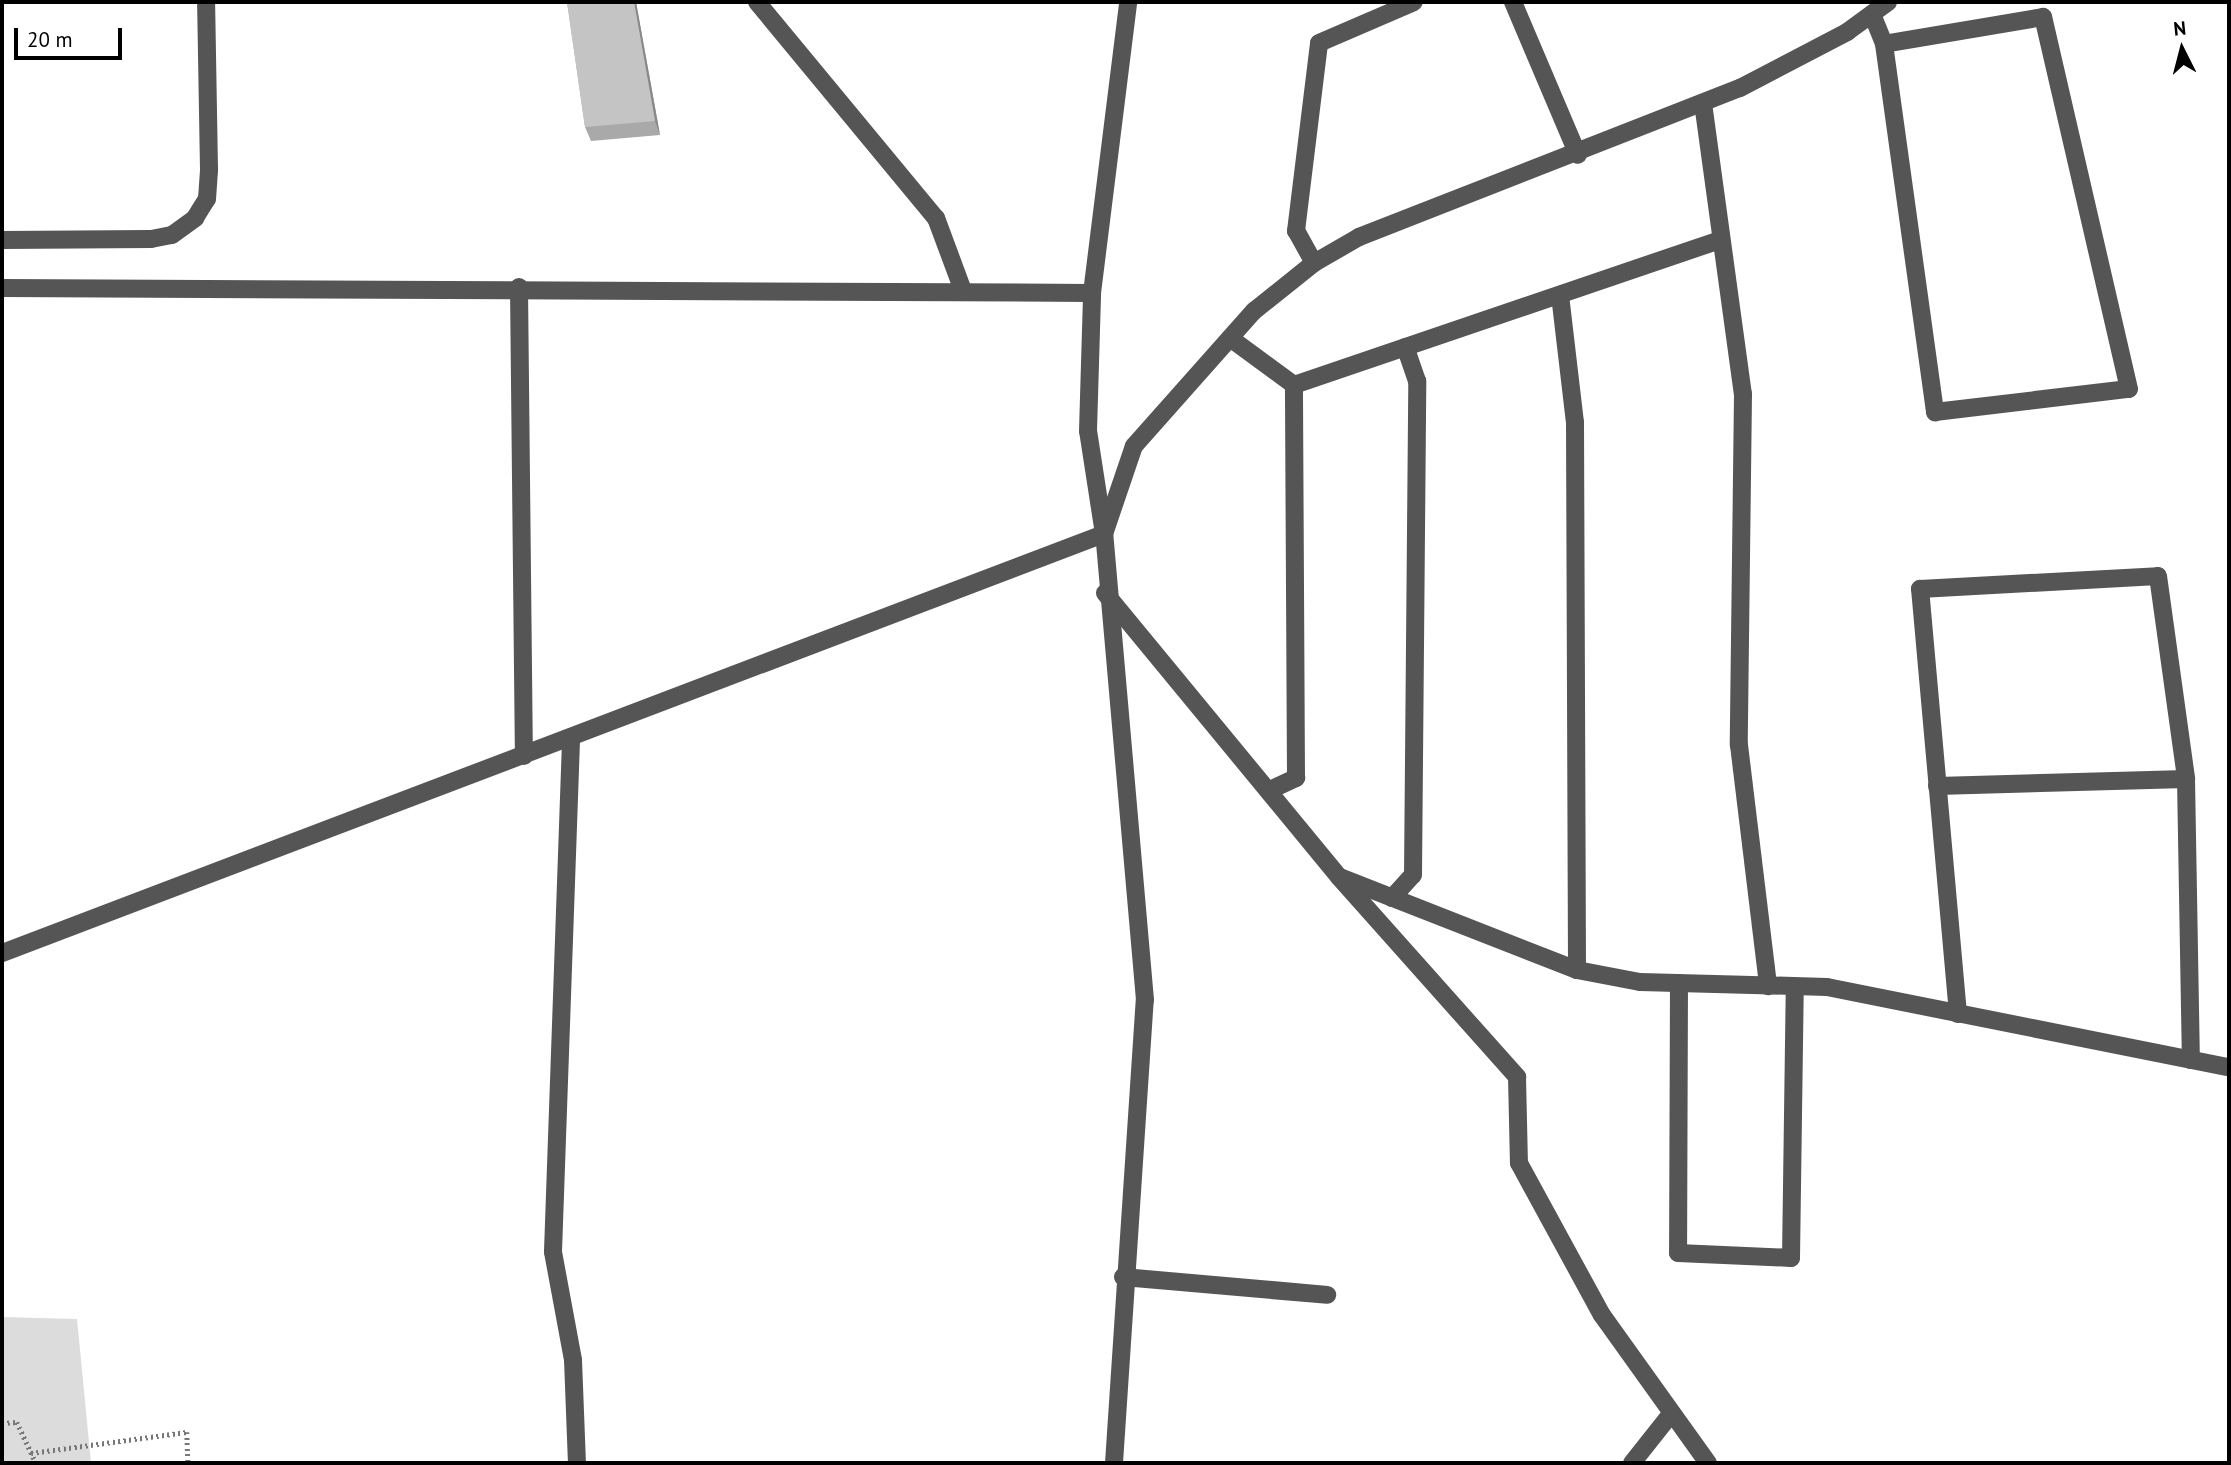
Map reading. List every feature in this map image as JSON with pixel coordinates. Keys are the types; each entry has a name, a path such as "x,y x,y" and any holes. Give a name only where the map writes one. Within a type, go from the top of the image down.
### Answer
{"street":[{"path":"2,240 151,239 172,235 195,218 207,199 209,169 206,2"},
{"path":"757,2 936,218 962,288"},
{"path":"1114,1463 1123,1277 1145,1000 1105,593 1104,534 1088,431 1092,293 1128,2"},
{"path":"1314,263 1296,231 1319,43 1414,2"},
{"path":"1513,2 1578,155"},
{"path":"2,953 524,756 571,741 1104,534 1135,446 1230,338 1314,263 1359,237 1578,155 1703,103 1847,32 1888,2"},
{"path":"1871,14 1884,44 1935,412 2129,389 2043,17 1884,44"},
{"path":"1703,103 1743,394 1739,745 1768,986"},
{"path":"1294,385 1721,240"},
{"path":"2,288 962,288 1092,293"},
{"path":"519,288 524,756"},
{"path":"1560,295 1575,422 1577,970"},
{"path":"1230,338 1294,385"},
{"path":"1392,898 1413,875 1417,382 1405,348"},
{"path":"1270,790 1296,778 1294,385"},
{"path":"1958,1014 1920,589 2158,576 2186,779 2191,1060"},
{"path":"1105,593 1339,877 1517,1077 1519,1163 1602,1315 1708,1463"},
{"path":"571,741 554,1252 573,1360 577,1463"},
{"path":"1937,786 2186,779"},
{"path":"1339,877 1577,970 1679,983 1795,987 1958,1014 2229,1067"},
{"path":"1679,983 1678,1253 1791,1258 1795,987"},
{"path":"1123,1277 1327,1295"},
{"path":"1632,1463 1671,1414"}],"path":[{"path":"2,1423 17,1422 36,1463"},
{"path":"31,1453 187,1432 188,1463"}],"shaded area":[{"path":"2,1317 77,1319 91,1463 2,1463"}],"building":[{"path":"567,2 634,2 655,121 585,127"}]}
